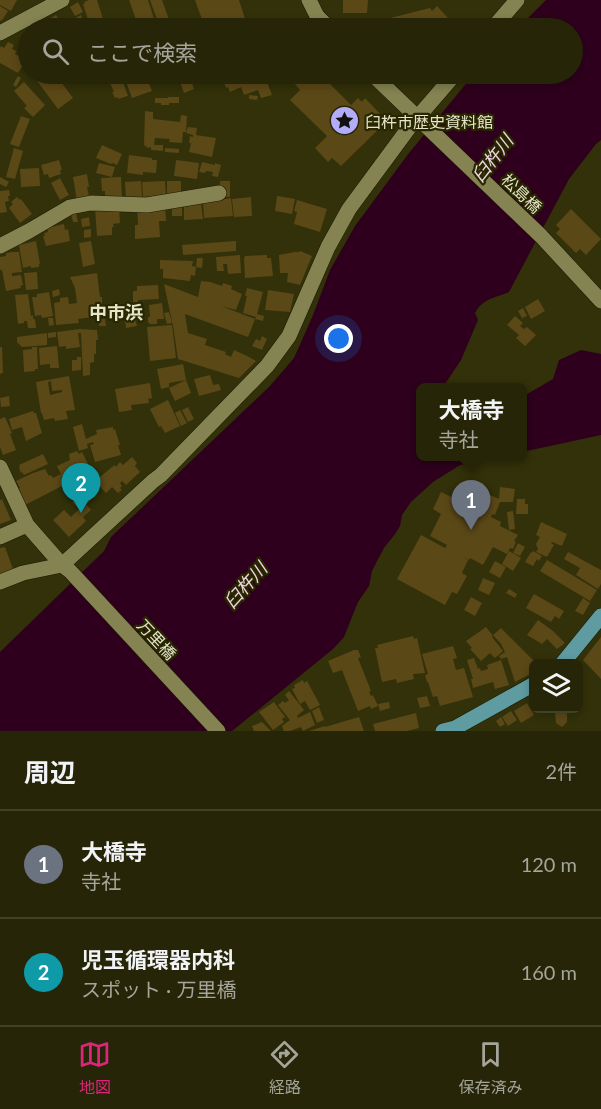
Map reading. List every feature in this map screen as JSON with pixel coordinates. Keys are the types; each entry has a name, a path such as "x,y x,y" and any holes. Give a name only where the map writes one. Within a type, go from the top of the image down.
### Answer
{"main road":[{"path":"565,659 600,618"},
{"path":"451,730 529,687"}],"street":[{"path":"28,18 62,0"},
{"path":"309,0 319,18"},
{"path":"502,18 518,0"},
{"path":"0,33 18,23"},
{"name":"松島橋","path":"382,84 541,236 601,301"},
{"path":"0,582 24,573 66,568 267,366 289,336 328,247 349,209 422,122 448,84"},
{"path":"0,246 70,207 91,203 147,205 219,193"},
{"name":"万里橋","path":"0,466 27,525 218,731"},
{"path":"0,537 27,525"}],"water":[{"name":"臼杵川","path":"546,0 601,0 601,140 569,179 509,292 487,301 475,313 478,320 461,360 446,383 416,383 416,461 481,461 460,465 433,482 411,502 402,515 400,526 384,548 372,571 369,586 358,602 344,637 333,649 232,731 0,731 0,652 104,551 111,537 269,387 294,358 330,270 355,226 409,153 466,84 583,84 583,18 528,18"},
{"path":"581,350 601,354 601,435 527,451 527,394 553,379 559,360"}],"building":[{"path":"0,0 17,0 11,11 0,5"},
{"path":"97,0 103,18 87,18 84,2"},
{"path":"129,0 148,0 154,18 135,18"},
{"path":"150,0 162,0 168,18 156,18"},
{"path":"195,0 239,0 245,18 201,18"},
{"path":"343,0 368,0 367,13 343,13"},
{"path":"78,2 83,12 75,16 70,7"},
{"path":"0,6 8,11 0,21"},
{"path":"437,6 448,18 390,18 430,8 432,11"},
{"path":"8,42 14,45 12,49 18,56 18,73 0,63 0,48 1,46 4,48"},
{"path":"18,76 16,87 13,85"},
{"path":"22,84 26,84 45,105 33,117 24,108 27,106 14,91"},
{"path":"39,84 62,84 73,98 58,109"},
{"path":"110,84 124,84 128,96 118,99 118,97 115,98 112,92 114,92"},
{"path":"127,84 149,84 152,91 132,98"},
{"path":"181,84 192,84 194,89 184,93"},
{"path":"225,84 268,84 272,95 261,98 258,90 244,95 241,87 230,92 228,87 226,88"},
{"path":"295,84 330,84 351,105 358,98 362,102 365,98 383,117 380,120 384,124 341,166 332,158 328,162 315,148 327,136 290,100 300,90"},
{"path":"249,95 258,96 257,100 249,99"},
{"path":"179,97 179,103 161,105 161,103 155,103 155,98"},
{"path":"145,111 153,112 153,119 180,122 181,115 187,116 186,132 183,132 182,143 155,138 154,145 163,145 163,151 151,150 151,147 144,145"},
{"path":"21,116 30,119 19,147 10,144"},
{"path":"188,127 197,128 196,135 216,138 212,157 189,152 190,136 193,137 193,135 186,133"},
{"path":"102,145 122,154 117,165 96,158"},
{"path":"14,148 23,151 15,179 6,177"},
{"path":"165,148 179,149 179,153 165,152"},
{"path":"129,155 157,160 156,173 143,172 143,175 127,173"},
{"path":"59,160 61,174 49,178 48,174 44,175 41,165"},
{"path":"176,160 199,163 197,179 174,176"},
{"path":"202,162 221,165 218,177 212,176 213,172 199,172"},
{"path":"99,163 115,167 112,177 96,173"},
{"path":"39,168 40,186 21,187 20,169"},
{"path":"87,174 89,196 77,201 73,177"},
{"path":"0,177 9,182 6,187 0,184"},
{"path":"121,177 122,199 113,200 113,196 105,197 101,178"},
{"path":"60,178 69,195 60,200 51,183"},
{"path":"141,181 142,198 126,199 125,182"},
{"path":"165,181 166,195 143,197 142,182"},
{"path":"167,181 181,181 181,196 167,196"},
{"path":"220,181 230,181 230,197 220,197"},
{"path":"9,190 9,201 5,202 7,212 0,213 0,191"},
{"path":"277,196 295,199 292,214 275,211"},
{"path":"17,197 32,214 20,223 9,208 13,204 11,202"},
{"path":"251,197 252,216 234,217 232,199"},
{"path":"231,198 233,216 204,218 203,202"},
{"path":"297,200 327,209 320,232 294,224"},
{"path":"172,203 182,203 182,216 172,216"},
{"path":"201,203 203,219 184,220 184,206 187,206 188,216 187,204"},
{"path":"165,204 166,221 159,221 160,237 135,239 135,225 138,225 137,205"},
{"path":"119,207 120,223 113,224 112,235 97,236 95,208"},
{"path":"571,209 601,239 586,255 580,249 576,253 556,233 560,229 556,225"},
{"path":"71,213 76,213 78,222 73,222"},
{"path":"89,217 90,226 82,227 81,219"},
{"path":"64,224 65,230 68,229 70,241 46,246 43,236 48,232 47,228"},
{"path":"91,229 91,237 84,238 84,230"},
{"path":"36,241 39,267 23,268 19,245"},
{"path":"91,241 95,264 83,267 79,243"},
{"path":"236,241 236,251 183,255 182,245"},
{"path":"300,251 312,256 300,285 287,282 288,273 280,273 279,255"},
{"path":"19,252 22,272 12,273 12,276 21,275 23,285 20,286 21,288 6,291 2,270 0,270 0,257"},
{"path":"240,255 241,273 228,274 227,264 223,264 224,271 217,271 216,257"},
{"path":"267,255 267,258 271,258 273,276 245,278 245,256"},
{"path":"197,258 203,258 202,268 196,267"},
{"path":"160,260 193,261 192,266 196,267 195,276 191,275 190,281 163,278"},
{"path":"37,272 38,289 26,290 24,273"},
{"path":"97,273 100,297 102,297 102,304 99,305 101,316 78,319 79,323 56,325 54,303 60,302 60,298 68,297 69,304 77,303 75,288 70,277"},
{"path":"201,281 232,286 231,289 242,294 236,310 221,306 255,319 248,337 185,314 188,333 207,339 205,345 226,352 225,354 231,357 234,350 256,361 239,378 178,359 164,284 198,297"},
{"path":"158,285 159,299 133,302 133,291 137,291 137,286"},
{"path":"247,288 263,292 257,314 264,316 263,321 243,313"},
{"path":"59,289 60,295 53,297 52,291"},
{"path":"268,290 294,294 290,312 265,310"},
{"path":"49,292 53,316 42,318 41,315 35,316 32,297"},
{"path":"28,294 31,316 33,315 35,319 36,328 28,328 27,321 18,324 15,295"},
{"path":"538,299 545,311 531,319 525,307"},
{"path":"162,303 164,319 157,319 157,324 150,324 148,322 149,305"},
{"path":"523,308 527,316 522,318 518,311"},
{"path":"169,312 172,323 167,324 164,313"},
{"path":"515,316 523,323 520,326 524,329 527,327 536,335 525,346 516,338 519,335 507,325"},
{"path":"48,318 53,318 54,325 49,326"},
{"path":"135,318 137,326 126,328 125,320"},
{"path":"99,319 105,319 106,326 99,326"},
{"path":"172,325 176,358 150,361 147,327"},
{"path":"80,329 97,330 98,340 96,340 94,362 90,363 90,375 83,376 81,333 78,333 80,347 66,349 66,346 59,347 57,332"},
{"path":"56,332 56,337 48,338 48,333"},
{"path":"47,333 47,345 22,347 17,342 17,337"},
{"path":"262,336 267,339 262,350 252,346 256,339 260,341"},
{"path":"57,346 59,368 50,368 50,364 40,365 39,348"},
{"path":"0,347 2,347 3,373 0,374"},
{"path":"32,347 37,347 38,369 24,372 23,350 32,349"},
{"path":"77,357 81,357 81,370 72,371 72,360 77,360"},
{"path":"183,364 186,380 169,383 169,387 161,389 157,369"},
{"path":"210,375 213,385 219,384 221,390 199,396 194,379"},
{"path":"69,376 75,410 66,411 68,419 44,420 36,382","holes":["51,381 52,391 62,390 62,392 50,395 48,382"]},
{"path":"186,380 191,393 175,401 169,388"},
{"path":"150,383 152,398 148,399 149,403 131,405 132,410 119,412 115,389"},
{"path":"9,396 10,406 1,407 0,398"},
{"path":"168,400 180,426 165,433 161,426 159,427 150,409"},
{"path":"188,407 194,419 188,422 182,410"},
{"path":"180,410 187,423 181,426 175,413"},
{"path":"33,411 36,413 42,433 26,441 22,427 12,430 9,419"},
{"path":"5,417 16,450 3,455 0,447 0,419"},
{"path":"82,424 86,439 97,434 96,430 113,427 121,455 95,462 90,445 94,444 93,442 87,444 88,448 79,451 73,427"},
{"path":"77,451 79,454 82,452 90,468 76,475 77,477 66,484 25,505 16,481 45,469 53,478 61,474 57,466 70,460 69,454"},
{"path":"43,454 48,464 24,475 21,473 19,465"},
{"path":"132,457 140,472 126,485 122,481 120,488 122,490 118,493 112,487 106,493 95,481 115,465 116,467 120,462 123,465"},
{"path":"500,487 515,489 513,502 500,502 495,515 492,514 491,517 501,522 500,526 518,535 513,549 510,548 507,554 493,547 483,565 463,557 468,560 462,573 467,576 457,594 452,592 445,605 397,579 421,535 445,548 447,545 430,536 441,514 433,509 441,492 468,505 464,512 472,515 476,507 468,502 474,488 499,499"},
{"path":"86,494 91,500 86,504 91,510 83,517 86,521 69,537 53,520 64,510 71,517 79,509 72,502 79,495 82,498"},
{"path":"2,499 11,520 0,524 0,500"},
{"path":"517,499 525,499 525,504 528,504 528,514 516,514"},
{"path":"513,511 515,529 509,530 507,512"},
{"path":"541,522 567,534 562,546 551,543 554,545 547,557 536,552 538,549 536,544 540,537 536,535"},
{"path":"518,543 525,547 520,556 513,553"},
{"path":"5,547 13,569 0,574 0,548"},
{"path":"509,551 521,558 513,571 502,564"},
{"path":"533,551 542,556 533,566 525,562"},
{"path":"568,552 601,570 601,584 598,589 576,575 580,568 564,559"},
{"path":"547,560 597,590 590,601 540,571"},
{"path":"495,561 506,567 500,578 489,572"},
{"path":"483,578 495,583 489,595 478,590"},
{"path":"509,589 517,594 515,598 506,593"},
{"path":"534,594 564,611 559,619 555,616 551,622 526,608"},
{"path":"471,597 482,603 475,616 464,610"},
{"path":"583,598 590,603 583,615 575,611"},
{"path":"538,620 565,643 557,649 547,639 542,644 527,635"},
{"path":"486,627 503,651 495,658 490,653 481,661 466,641"},
{"path":"501,628 532,659 529,659 529,675 515,682 507,657 501,659 499,656 505,652 493,635"},
{"path":"413,636 414,639 417,638 425,673 413,674 414,679 397,683 396,679 382,682 375,648 378,648 377,645"},
{"path":"601,637 601,679 583,660"},
{"path":"453,646 457,658 453,659 456,670 464,668 473,697 440,706 437,696 433,697 427,682 425,675 428,674 422,654"},
{"path":"358,650 361,657 358,658 371,691 369,692 378,706 371,709 370,706 358,711 342,670 333,673 328,661"},
{"path":"474,658 481,671 488,669 487,665 501,660 509,685 495,689 493,682 473,688 471,679 473,679 467,660"},
{"path":"303,680 304,683 307,681 320,705 310,710 305,701 300,704 292,689 295,688 294,685"},
{"path":"289,691 304,710 297,716 298,718 310,712 315,725 303,731 301,727 284,731 282,726 290,720 278,705 289,700 285,695"},
{"path":"427,696 430,706 420,708 417,698"},
{"path":"274,702 285,717 282,719 284,722 273,730 259,712"},
{"path":"389,702 390,708 380,711 378,704"},
{"path":"527,703 529,713 534,715 521,723 514,711"},
{"path":"319,707 324,720 317,723 312,711"},
{"path":"511,711 517,720 508,726 502,717"},
{"path":"416,713 419,728 407,731 375,731 373,724"},
{"path":"567,713 567,722 562,727 556,723 555,714"},
{"path":"359,717 364,731 309,731 325,726"},
{"path":"501,717 505,724 500,727 496,721"},
{"path":"262,722 271,731 254,731 252,726"}],"place":[{"name":"臼杵市歴史資料館","path":"344,121"},
{"name":"児玉循環器内科","path":"81,513"},
{"name":"大橋寺","path":"471,530"}],"district":[{"name":"中市浜","path":"116,312"}]}
